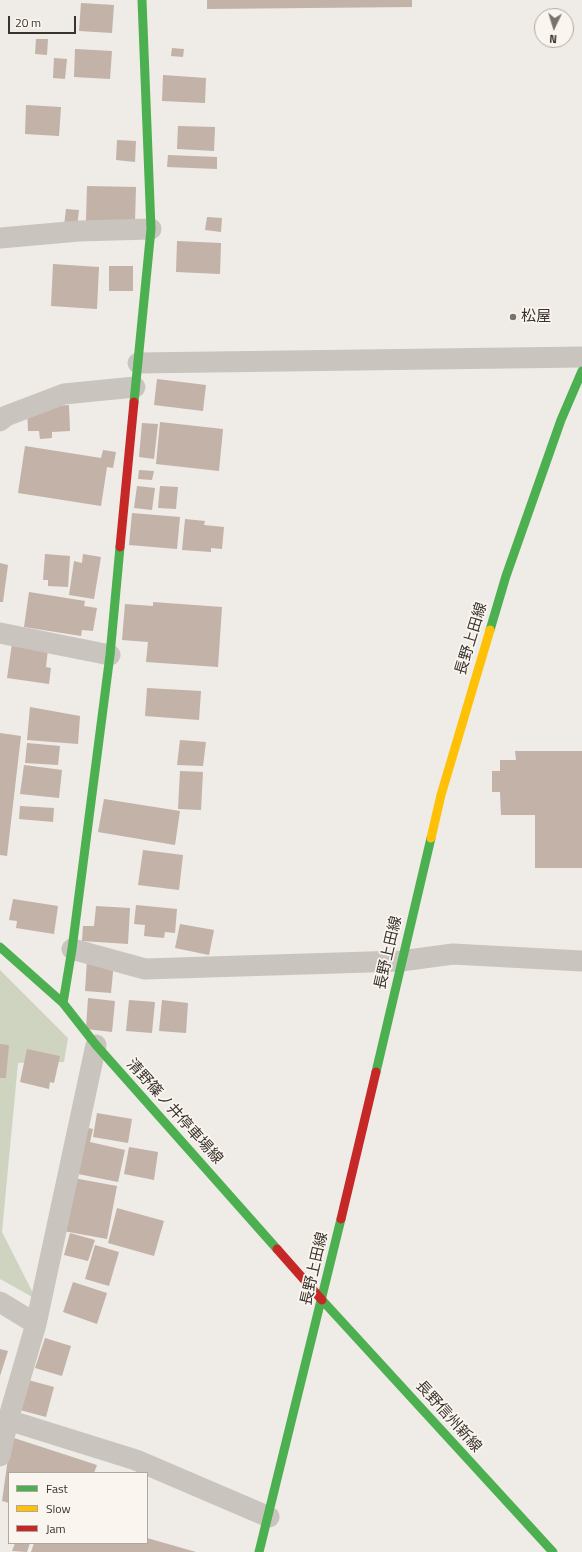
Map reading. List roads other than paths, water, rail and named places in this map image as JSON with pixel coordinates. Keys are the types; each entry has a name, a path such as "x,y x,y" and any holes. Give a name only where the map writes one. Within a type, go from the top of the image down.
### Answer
{"main road":[{"path":"63,1003 72,949 110,655 151,229 142,0"},
{"name":"長野上田線","path":"259,1552 269,1517 322,1300 441,796 480,659 506,576 561,420 582,371"},
{"name":"清野篠ノ井停車場線","path":"0,947 63,1003 96,1045 322,1300"},
{"name":"長野信州新線","path":"322,1300 554,1552"}],"street":[{"path":"0,238 80,231 151,229"},
{"path":"138,363 582,357"},
{"path":"0,421 6,416 64,394 135,387"},
{"path":"0,633 110,655"},
{"path":"72,949 145,969 402,961 453,954 582,961"},
{"path":"0,1456 8,1420 36,1324 96,1045"},
{"path":"0,1302 36,1324"},
{"path":"8,1420 136,1460 269,1517"}],"place":[{"name":"松屋","path":"513,317"}]}
